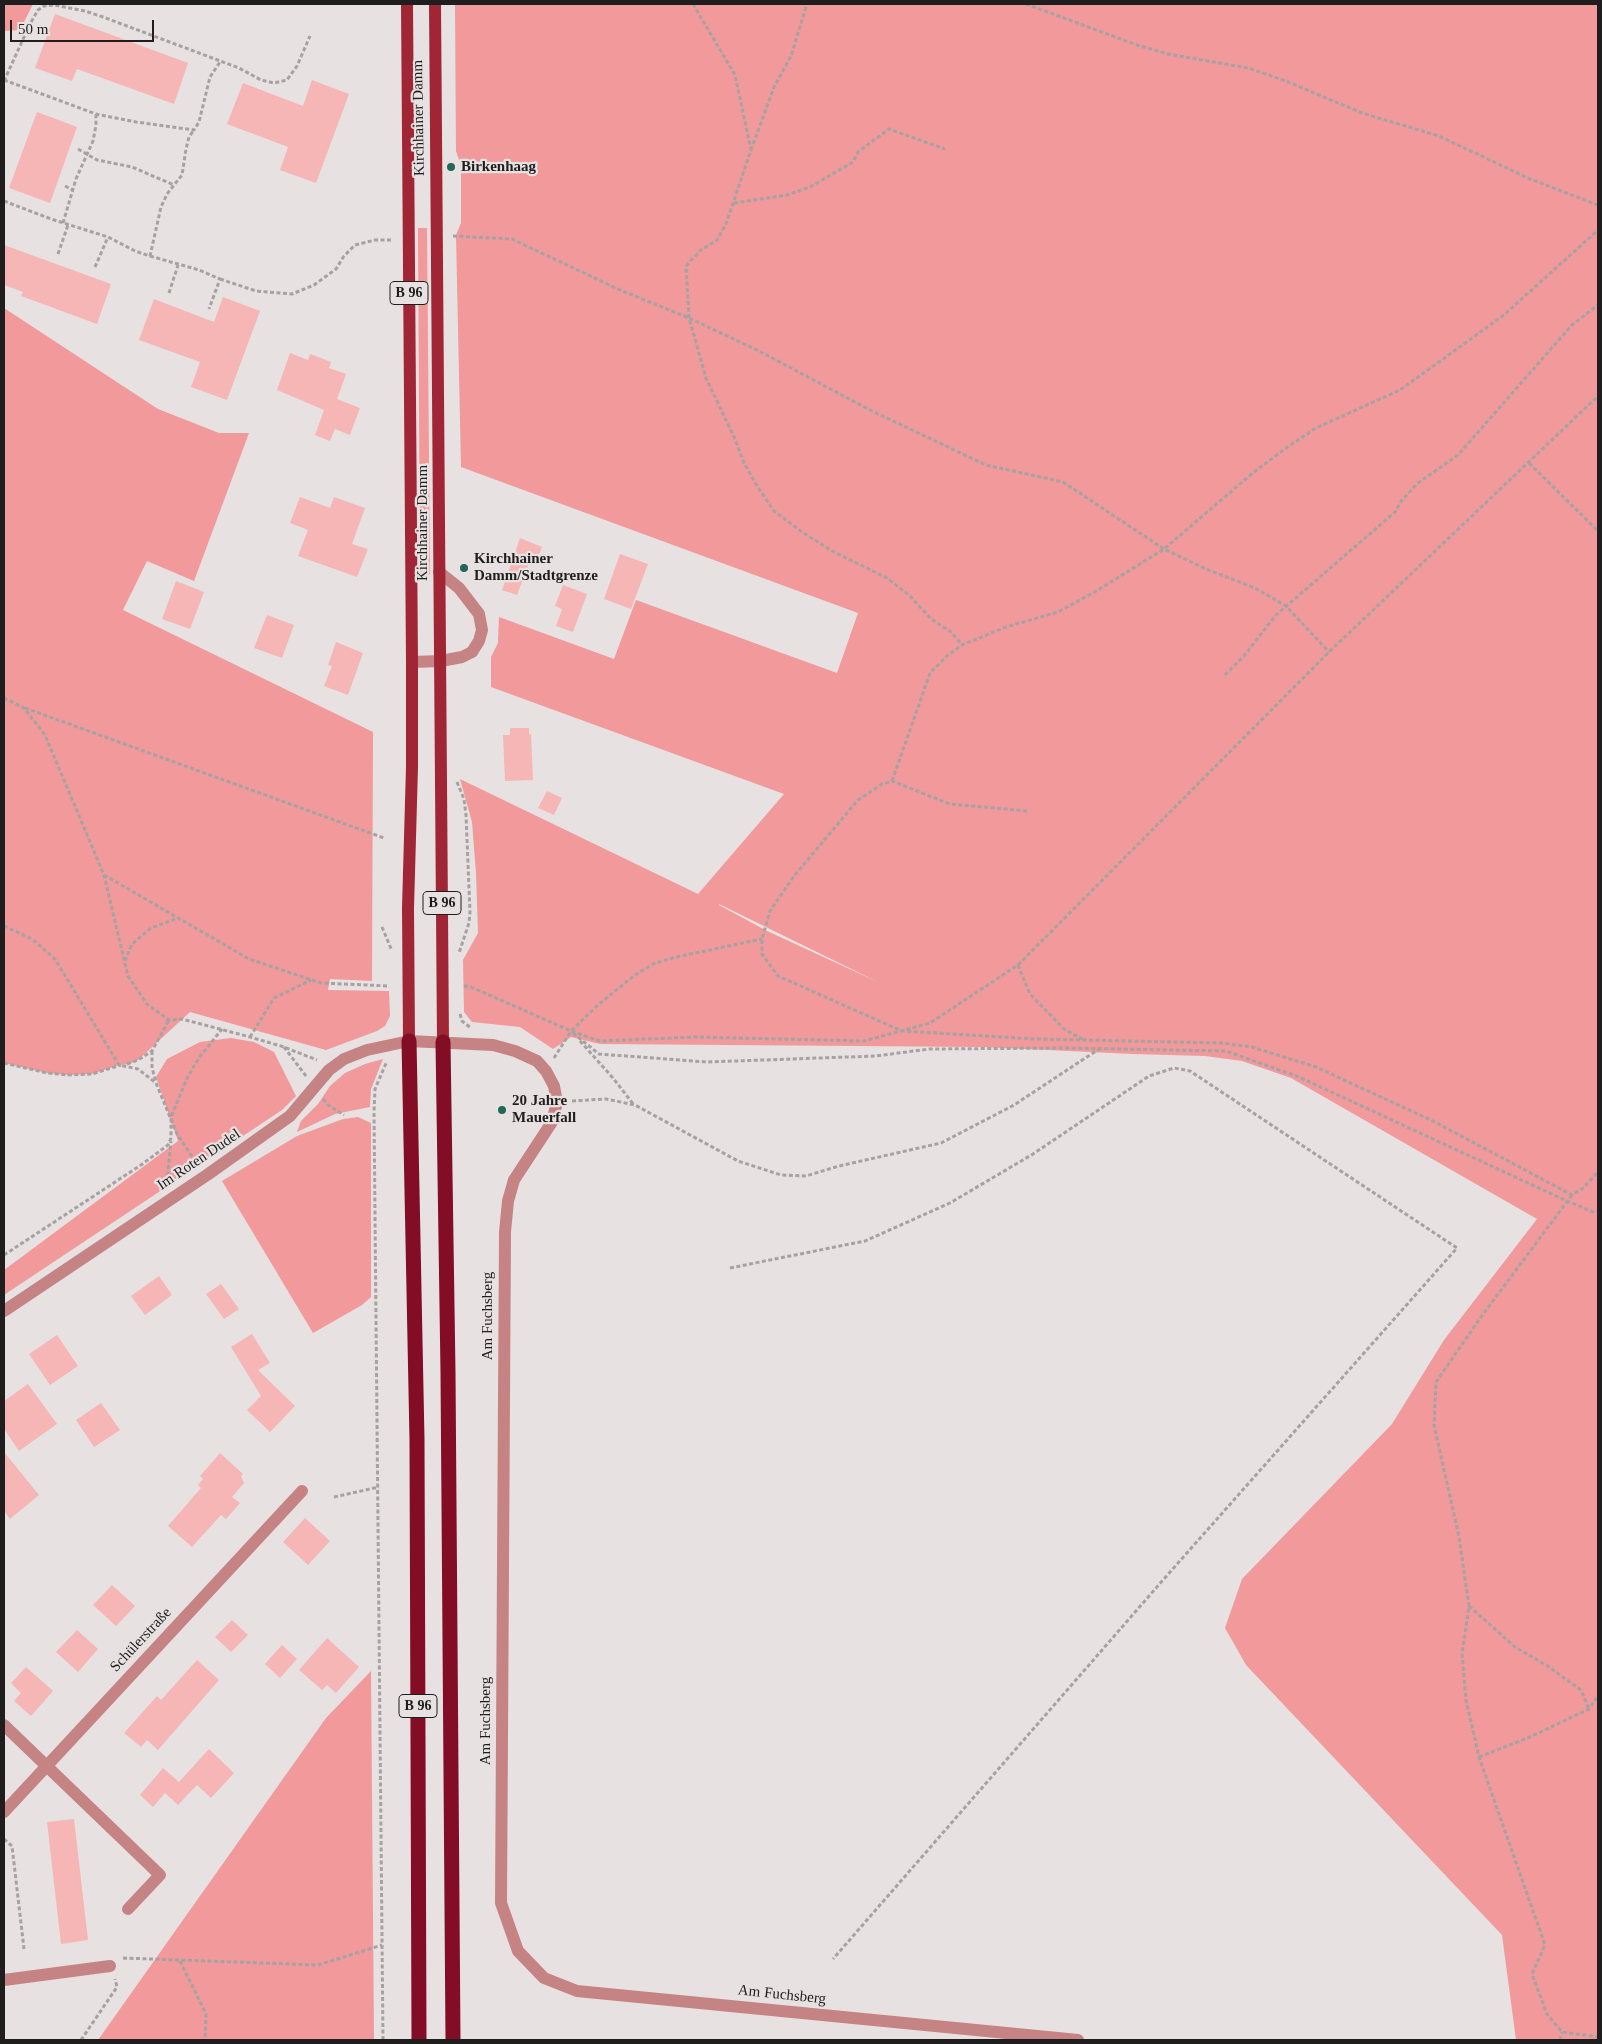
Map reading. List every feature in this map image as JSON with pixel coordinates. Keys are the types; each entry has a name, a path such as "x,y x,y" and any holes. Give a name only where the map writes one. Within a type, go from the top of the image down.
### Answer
{"highway":[{"name":"B 96","path":"409,1041 417,1449 419,2040"},
{"name":"B 96","path":"443,1042 448,1372 452,2040"}],"main road":[{"name":"Kirchhainer Damm","path":"407,4 412,662 412,767 408,908 409,1041"},
{"name":"Kirchhainer Damm","path":"435,4 443,1042"}],"street":[{"path":"412,662 462,658 472,652 479,642 482,630 479,614 459,588 439,572"},
{"path":"409,1041 492,1045 515,1051 537,1061 546,1071 554,1086 557,1102"},
{"name":"Im Roten Dudel","path":"4,1311 207,1175 290,1116 329,1070 344,1060 367,1050 409,1041"},
{"name":"Am Fuchsberg","path":"557,1102 552,1122 514,1180 508,1201 505,1232 502,1903 518,1951 544,1978 578,1991 1078,2040"},
{"name":"Schülerstraße","path":"4,1812 302,1491"},
{"path":"4,1725 160,1875 128,1909"},
{"path":"4,1980 110,1966"}],"path":[{"path":"693,4 735,75 751,150"},
{"path":"807,4 791,56 774,86 726,224 717,240 701,250 686,266 688,318 706,378 735,438 744,463 774,511 802,532 834,552 887,578 910,596 931,618 951,632 962,645"},
{"path":"1026,4 1136,45 1184,57 1222,62 1286,80 1362,114 1439,136 1530,179 1598,205"},
{"path":"194,130 96,114 4,80 38,10 44,6 54,5 85,11 220,62 261,80 274,83 287,80 297,66 310,36"},
{"path":"150,256 159,213 167,194 182,175 189,138 198,122 210,77 220,62"},
{"path":"63,223 73,190 95,133 96,114"},
{"path":"734,203 786,195 810,188 852,162 858,152 889,130 945,149"},
{"path":"78,148 96,160 132,167 174,185"},
{"path":"66,186 73,190"},
{"path":"4,201 68,225 108,237 135,251 199,270 256,291 292,294 314,285 336,269 344,256 355,245 375,240 409,241"},
{"path":"58,254 68,225"},
{"path":"1572,1195 1434,1121 1316,1067 1252,1047 1221,1043 1085,1041 902,1031 778,976 762,954 762,939 770,911 794,876 858,800 870,791 892,780 930,673 942,660 962,645 1006,627 1058,612 1098,590 1164,549 1254,472 1286,448 1316,428 1400,390 1504,315 1598,230"},
{"path":"452,236 512,239 620,290 688,318 759,351 870,410 986,465 1063,482 1164,549 1206,569 1255,588 1286,606 1329,652"},
{"path":"95,267 108,237"},
{"path":"169,293 178,265"},
{"path":"209,309 220,279"},
{"path":"1225,675 1244,656 1274,616 1395,512 1402,500 1418,483 1458,455 1572,325 1598,305"},
{"path":"464,986 471,987 571,1031 600,1041 695,1037 864,1041 930,1023 1018,964 1329,652 1598,396"},
{"path":"1529,463 1598,531"},
{"path":"4,698 24,708 384,838"},
{"path":"24,708 45,735 104,875 128,976 147,1004 169,1020 182,1019 250,1037 313,1058 329,1070"},
{"path":"456,779 464,799 466,815 470,912 469,923 458,957"},
{"path":"892,780 950,804 1027,811"},
{"path":"104,875 249,959 333,984 389,986"},
{"path":"125,961 132,944 151,928 178,918"},
{"path":"4,926 32,939 55,960 119,1065 138,1069 156,1083"},
{"path":"546,1071 571,1031 599,1004 653,964 676,957 762,939"},
{"path":"1018,964 1030,994 1064,1029 1085,1041"},
{"path":"250,1037 274,998 311,979"},
{"path":"169,1020 152,1051 152,1068 156,1083 177,1134 198,1166 207,1175"},
{"path":"164,1204 171,1138 171,1117 188,1076 199,1058 222,1029"},
{"path":"571,1031 599,1054 707,1062 876,1056 929,1049 1226,1051 1299,1077 1567,1201 1594,1212 1598,1211"},
{"path":"571,1031 635,1106"},
{"path":"384,2040 375,1089 387,1061 389,1044"},
{"path":"557,1102 606,1099 635,1106 747,1164 780,1175 806,1176 839,1166 941,1143 1014,1105 1099,1049"},
{"path":"4,1063 47,1073 68,1075 92,1074 134,1062 152,1051"},
{"path":"730,1268 865,1241 950,1203 1034,1154 1149,1076 1174,1068 1190,1071 1456,1248 833,1959"},
{"path":"4,1255 141,1165 168,1144 171,1138"},
{"path":"1598,1172 1567,1201 1436,1382 1434,1426 1459,1537 1469,1606 1462,1654 1466,1700 1478,1757 1545,1945 1532,1974 1547,2014 1562,2032 1598,2037"},
{"path":"334,1497 379,1488"},
{"path":"1469,1606 1515,1647 1546,1665 1581,1690 1589,1709"},
{"path":"1478,1757 1530,1737 1589,1709 1598,1696"},
{"path":"4,1839 12,1846 24,1949"},
{"path":"81,2040 117,1987 110,1966 122,1958 318,1964 382,1945"},
{"path":"180,1961 206,2014 205,2040"},
{"path":"1560,2040 1562,2032"}],"shaded area":[{"path":"4,4 33,4 20,30 4,31"},
{"path":"455,4 1598,4 1598,2040 1516,2040 1502,1935 1246,1665 1225,1628 1242,1579 1392,1424 1444,1340 1537,1219 1291,1078 1242,1061 1205,1056 983,1047 600,1044 571,1037 553,1049 520,1027 472,1022 464,1012 463,960 478,933 472,822 460,779 698,894 784,794 491,687 491,657 498,643 499,617 614,659 636,600 837,673 858,613 461,467 456,235 461,223 461,166 456,151","holes":["719,904 880,983 767,931"]},
{"path":"418,228 427,228 430,574 425,577 420,575"},
{"path":"4,308 158,409 219,433 249,433 194,581 147,561 123,610 373,732 372,981 330,979 328,990 389,991 390,1016 385,1026 377,1031 326,1050 190,1012 138,1060 129,1064 119,1065 92,1074 68,1075 47,1073 4,1063"},
{"path":"231,1038 254,1042 274,1052 296,1096 282,1110 4,1295 4,1270 178,1141 156,1077 167,1059 200,1042"},
{"path":"383,1059 371,1089 370,1107 335,1114 297,1132 301,1121 318,1104 330,1086 345,1073 365,1064"},
{"path":"358,1117 371,1123 371,1297 362,1305 313,1333 222,1181 297,1136 343,1119"},
{"path":"371,1671 374,2040 98,2040 326,1718"}],"building":[{"path":"55,14 188,63 174,104 77,69 72,81 35,68"},
{"path":"312,80 349,94 316,183 280,170 288,147 227,124 243,83 303,106"},
{"path":"37,112 77,127 50,203 9,188"},
{"path":"4,245 111,284 97,324 21,296 23,292 4,285"},
{"path":"223,297 260,311 227,400 191,387 200,362 139,340 154,299 214,322"},
{"path":"290,353 308,360 310,354 331,362 329,368 346,374 337,399 360,408 350,435 335,429 330,441 315,435 324,410 277,390"},
{"path":"300,497 330,508 334,497 365,508 352,544 368,549 357,577 298,556 308,530 290,523"},
{"path":"520,538 542,547 536,563 530,561 517,595 502,590"},
{"path":"620,554 648,564 631,609 604,599"},
{"path":"176,581 204,592 190,629 162,619"},
{"path":"563,585 587,594 573,632 556,626 562,609 555,606"},
{"path":"267,615 294,625 282,658 254,648"},
{"path":"336,642 363,653 348,695 324,686 332,666 328,665"},
{"path":"510,728 529,728 529,734 531,734 533,780 505,781 503,735 510,735"},
{"path":"547,791 562,798 554,815 538,808"},
{"path":"159,1276 172,1295 145,1315 131,1296"},
{"path":"221,1284 239,1309 224,1319 206,1294"},
{"path":"252,1334 270,1363 258,1370 295,1406 270,1432 247,1410 261,1396 231,1347"},
{"path":"57,1335 78,1366 50,1385 29,1354"},
{"path":"28,1384 57,1424 19,1451 4,1429 4,1401"},
{"path":"101,1403 120,1430 94,1447 76,1420"},
{"path":"4,1452 39,1495 10,1519 4,1511"},
{"path":"220,1453 243,1474 241,1476 244,1483 232,1497 240,1503 226,1519 221,1515 192,1547 168,1526 201,1488 198,1485 203,1479 200,1476"},
{"path":"305,1518 330,1541 308,1565 283,1542"},
{"path":"112,1585 135,1606 116,1626 93,1605"},
{"path":"232,1620 248,1635 231,1652 215,1637"},
{"path":"77,1630 98,1649 78,1672 56,1652"},
{"path":"327,1638 359,1667 336,1693 327,1685 322,1690 299,1670"},
{"path":"282,1645 297,1659 280,1678 265,1664"},
{"path":"197,1660 219,1680 158,1750 147,1740 141,1747 124,1733 157,1696 161,1700"},
{"path":"26,1667 53,1691 31,1716 14,1701 21,1693 11,1683"},
{"path":"209,1749 234,1773 211,1798 197,1785 178,1805 165,1793 153,1807 140,1795 163,1768 179,1782"},
{"path":"74,1819 88,1940 61,1944 47,1822"}],"place":[{"name":"Birkenhaag","path":"451,167"},
{"name":"Kirchhainer Damm/Stadtgrenze","path":"464,568"},
{"name":"20 Jahre Mauerfall","path":"502,1110"}]}
